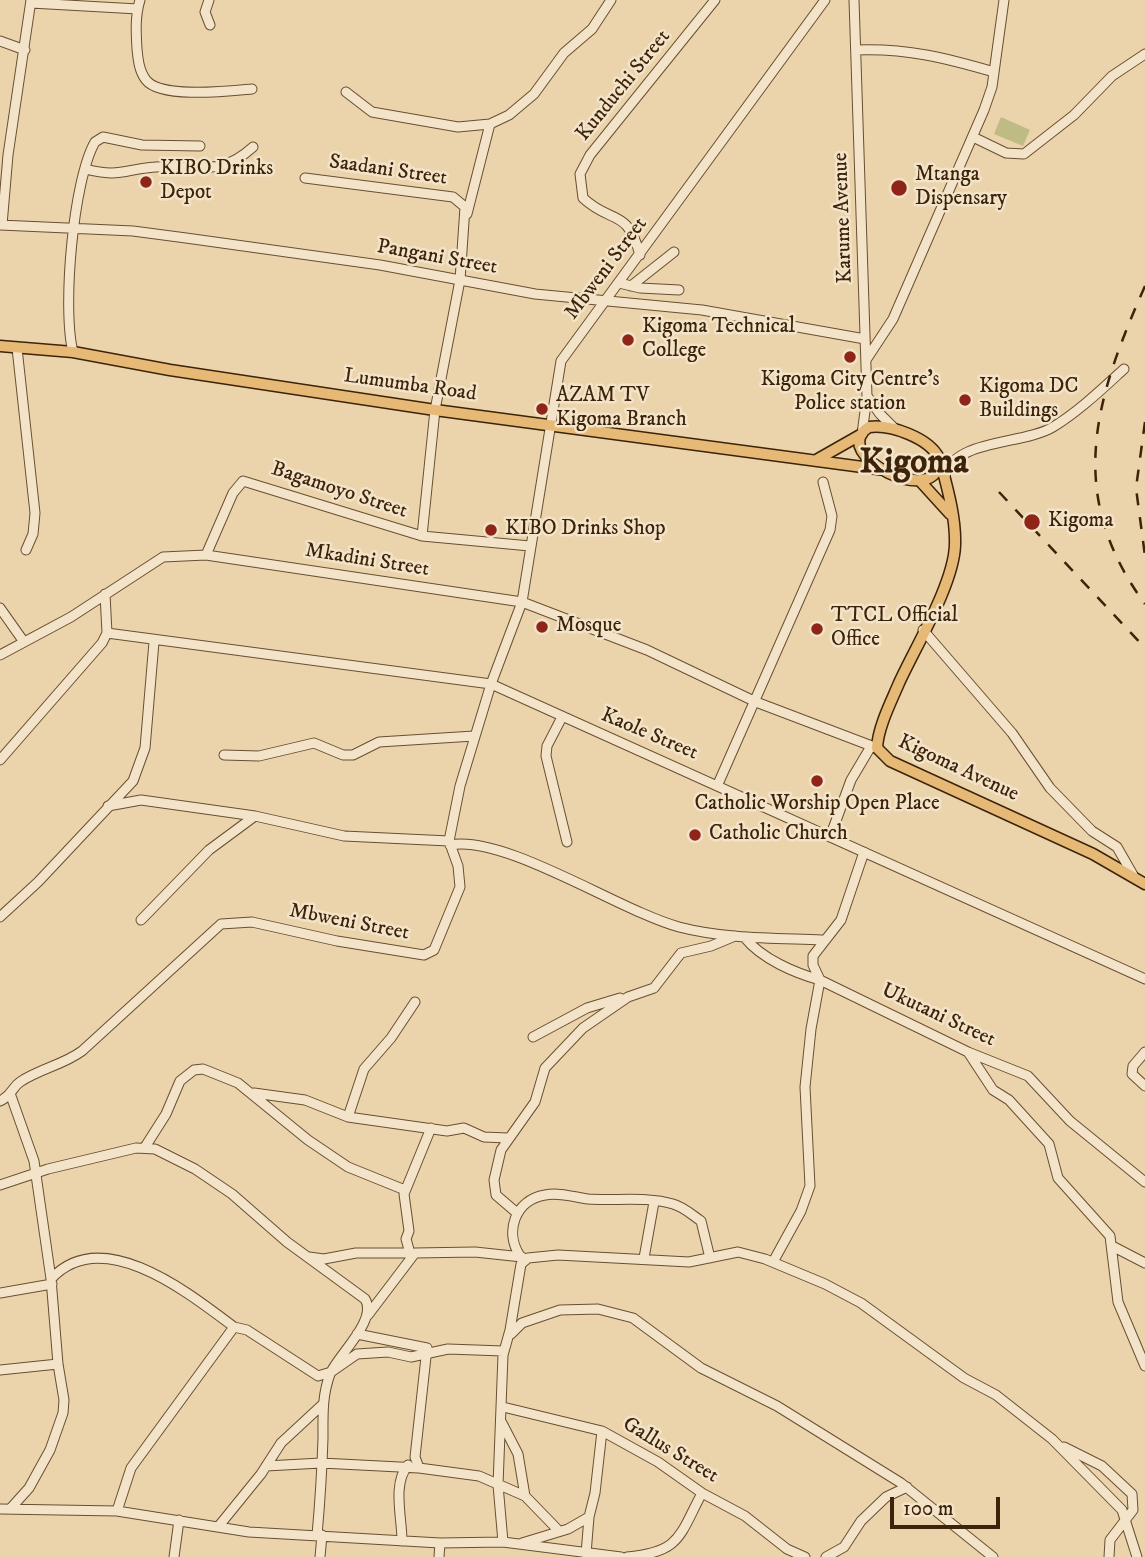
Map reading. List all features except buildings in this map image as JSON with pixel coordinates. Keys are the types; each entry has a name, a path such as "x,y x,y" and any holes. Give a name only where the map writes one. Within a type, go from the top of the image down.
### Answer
{"main road":[{"name":"Lumumba Road","path":"0,346 73,352 170,370 435,410 815,459 885,470 920,481"},
{"path":"815,459 876,426 898,431 931,448 940,460 935,476 920,481 952,516"},
{"path":"862,434 861,453 885,470"},
{"name":"Kigoma Avenue","path":"940,460 952,516 955,545 952,563 946,584 873,748 890,761 1011,815 1133,875 1145,884"}],"street":[{"path":"209,0 205,12 210,24"},
{"path":"346,92 372,112 458,127 490,124 509,115 534,94 564,53 592,29 611,0"},
{"name":"Kunduchi Street","path":"640,255 634,233 624,221 592,207 583,198 580,174 605,133 715,0"},
{"name":"Mbweni Street","path":"0,1101 10,1096 20,1082 58,1066 82,1051 221,924 252,922 337,941 430,953 460,887 458,866 449,843 474,736 522,602 561,361 825,0"},
{"name":"Karume Avenue","path":"854,0 866,339 867,396 862,434"},
{"path":"866,360 893,320 973,137 992,87 1004,0"},
{"path":"1,225 8,155 31,2 139,4 139,66 148,82 164,90 252,89"},
{"path":"0,41 25,50"},
{"path":"856,50 896,48 938,56 994,72"},
{"path":"973,137 1006,153 1024,154 1074,115 1112,76 1145,54"},
{"path":"422,536 435,410 460,280 465,225 490,124"},
{"path":"73,352 69,328 71,230 91,148 98,138 103,137 142,145 200,146"},
{"path":"86,169 118,174 157,166 214,169 235,161 253,146"},
{"name":"Saadani Street","path":"305,178 453,197 465,207 465,225"},
{"name":"Pangani Street","path":"1,225 133,232 186,238 380,265 535,294 702,310 866,339"},
{"path":"631,286 674,252"},
{"path":"620,283 679,290"},
{"path":"17,348 35,513 33,534 26,550"},
{"path":"944,478 949,464 962,453 1021,440 1054,427 1124,369"},
{"path":"867,396 880,414 898,431"},
{"name":"Bagamoyo Street","path":"206,555 233,493 243,481 422,536 530,546"},
{"path":"718,784 830,530 832,516 823,482"},
{"path":"0,655 105,594 163,556 206,555"},
{"name":"Mkadini Street","path":"206,555 522,602"},
{"path":"0,760 70,682 107,634 105,594"},
{"path":"522,602 647,650 756,702 873,748 851,779 830,837"},
{"path":"0,608 24,642"},
{"path":"923,631 1012,733 1050,788 1092,831 1117,847 1133,875"},
{"name":"Kaole Street","path":"107,634 491,684 718,784 1145,979"},
{"path":"0,917 38,882 133,781 142,763 154,674 154,642"},
{"path":"562,717 547,746 545,756 567,842"},
{"path":"224,755 259,756 314,743 343,755 353,755 379,742 474,736"},
{"path":"108,806 141,800 255,816 344,836 469,845 518,857 605,898 679,927 740,937 822,940"},
{"path":"141,920 209,850 255,816"},
{"path":"773,1262 801,1211 810,1186 805,1087 811,1029 820,980 813,965 813,956 822,940 841,920 864,852"},
{"path":"533,1037 592,1006 654,988 681,953 740,937"},
{"name":"Ukutani Street","path":"740,937 778,962 968,1052 1028,1076 1070,1121 1145,1181"},
{"path":"517,1213 498,1199 495,1189 500,1150 535,1102 545,1068 583,1028 628,997"},
{"path":"348,1116 364,1069 391,1038 415,1002"},
{"path":"968,1052 993,1090 1009,1101 1049,1144 1058,1178 1110,1236 1114,1247 1118,1302 1145,1366"},
{"path":"1145,1052 1132,1074 1145,1086"},
{"path":"145,1147 166,1114 178,1084 194,1070 203,1069 265,1097 304,1100 348,1116 447,1130 464,1128 484,1137 507,1139"},
{"path":"249,1091 268,1110 335,1159 405,1190"},
{"path":"10,1096 36,1174 52,1281 58,1364 64,1399 59,1427 36,1477 11,1508"},
{"path":"412,1253 406,1239 410,1231 405,1190 431,1128"},
{"path":"0,1185 145,1147 194,1169 232,1194 307,1256 360,1294 368,1304 365,1319"},
{"path":"524,1257 512,1239 517,1213 523,1206 545,1195 672,1204 701,1221 710,1258"},
{"path":"645,1258 654,1202"},
{"path":"1114,1247 1145,1264"},
{"path":"307,1256 324,1259 356,1253 465,1251 524,1257 558,1255 689,1262 738,1252 773,1262 825,1283 861,1303 964,1378 1006,1402 1061,1446 1111,1498 1127,1520 1136,1557"},
{"path":"320,1557 322,1405 331,1372 412,1253"},
{"path":"503,1542 498,1485 503,1351 509,1335 517,1273 524,1257"},
{"path":"0,1293 52,1281 68,1264 126,1260 156,1274 234,1327 256,1335 312,1374 323,1376 357,1354 388,1352 411,1357 448,1349 503,1351"},
{"path":"509,1335 522,1324 560,1310 597,1309 633,1318 701,1368 777,1406 907,1487 993,1557"},
{"path":"117,1511 131,1468 234,1327"},
{"path":"357,1334 419,1344 427,1348 415,1457 419,1468"},
{"path":"0,1370 58,1364"},
{"path":"218,1527 288,1435 322,1405"},
{"name":"Gallus Street","path":"503,1407 602,1431 658,1462 702,1493 745,1516 787,1549 805,1557"},
{"path":"502,1423 519,1454 525,1496"},
{"path":"586,1554 602,1431"},
{"path":"1061,1446 1091,1460 1126,1486 1135,1502 1127,1520 1110,1540 1109,1557"},
{"path":"402,1541 398,1485 401,1474 415,1457"},
{"path":"266,1466 321,1463 407,1467 479,1476 525,1496 559,1531"},
{"path":"826,1557 844,1547 861,1521 886,1497 907,1487"},
{"path":"628,1557 657,1556 674,1544 702,1493"},
{"path":"0,1509 117,1511 249,1532 440,1543 503,1542 621,1557"},
{"path":"517,1545 559,1531 589,1517"},
{"path":"174,1557 179,1520"},
{"path":"439,1557 440,1543"}],"shaded area":[{"path":"1001,117 1030,130 1023,146 994,134"}],"railway":[{"path":"1145,286 1112,369 1101,408 1096,447 1096,486 1104,524 1120,564 1145,604"},
{"path":"1145,422 1136,488 1145,556"},
{"path":"999,492 1145,648"}],"place":[{"name":"KIBO Drinks Depot","path":"146,182"},
{"name":"Mtanga Dispensary","path":"899,188"},
{"name":"Kigoma Technical College","path":"628,340"},
{"name":"Kigoma City Centre's Police station","path":"850,357"},
{"name":"Kigoma DC Buildings","path":"965,400"},
{"name":"AZAM TV Kigoma Branch","path":"542,409"},
{"name":"Kigoma","path":"1032,522"},
{"name":"KIBO Drinks Shop","path":"491,530"},
{"name":"Mosque","path":"542,627"},
{"name":"TTCL Official Office","path":"817,629"},
{"name":"Catholic Worship Open Place","path":"817,781"},
{"name":"Catholic Church","path":"695,835"}],"district":[{"name":"Kigoma","path":"914,465"}]}
